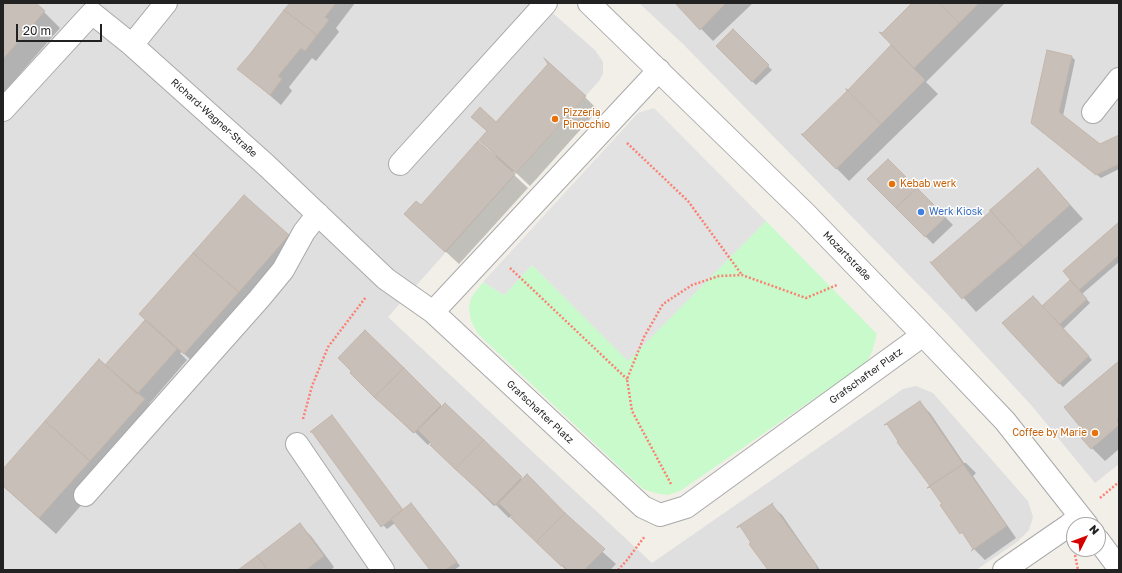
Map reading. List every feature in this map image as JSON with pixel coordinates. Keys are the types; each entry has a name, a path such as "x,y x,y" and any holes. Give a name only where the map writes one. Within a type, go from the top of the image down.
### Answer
{"street":[{"path":"132,45 166,3"},
{"path":"400,164 546,3"},
{"name":"Mozartstraße","path":"589,3 659,70 864,273 1005,421 1081,517"},
{"name":"Richard-Wagner-Straße","path":"3,110 92,13 132,45 266,165 386,279 433,312"},
{"path":"433,312 659,70"},
{"path":"1092,112 1119,79"},
{"path":"85,495 259,299 283,270 304,232 318,214"},
{"name":"Grafschafter Platz","path":"433,312 643,508 660,515 686,507 923,335"},
{"path":"297,444 383,570"},
{"path":"1004,570 1066,527"},
{"path":"1106,551 1119,568"}],"path":[{"path":"608,125 688,201 742,275"},
{"path":"491,250 627,379"},
{"path":"618,570 628,560 660,515 671,483 632,411 627,379 644,337 663,304 692,285 719,276 742,275 806,298 864,273"},
{"path":"297,444 312,386 328,347 368,294 386,279"}],"shaded area":[{"path":"3,3 541,3 595,50 603,62 603,74 599,81 388,317 652,563 903,389 916,386 933,393 1028,501 1033,517 1029,530 1017,542 976,570 3,570"},
{"path":"639,3 1119,3 1119,464 1095,483 1032,406 949,316 683,44"},
{"path":"654,108 766,221 628,361 532,265 504,295 483,282 638,113"}],"green space":[{"path":"766,221 877,334 872,352 866,363 680,491 668,495 643,489 478,334 471,321 469,308 471,298 483,282 504,295 532,265 628,360"}],"building":[{"path":"3,3 36,3 45,11 3,59"},
{"path":"290,3 336,3 325,17 329,20 317,35 284,10"},
{"path":"675,3 726,3 700,30"},
{"path":"912,3 939,3 959,23 914,68 879,32 882,33"},
{"path":"939,3 979,3 959,23"},
{"path":"284,10 317,35 305,51 301,48 278,76 282,79 270,95 237,69"},
{"path":"733,29 769,65 752,82 716,46"},
{"path":"891,45 925,80 881,124 846,89 848,90"},
{"path":"1047,50 1072,56 1059,112 1100,144 1119,135 1119,164 1096,175 1031,123"},
{"path":"544,58 586,96 516,173 479,140 487,131 471,117 480,107 496,122 548,64"},
{"path":"846,89 881,124 836,169 801,134 803,134 847,91"},
{"path":"478,141 515,174 445,252 404,214 416,201 421,205"},
{"path":"888,159 917,188 896,208 867,179"},
{"path":"1038,168 1070,205 1023,247 990,210"},
{"path":"917,188 946,217 925,237 896,208"},
{"path":"244,195 289,235 239,292 193,253"},
{"path":"990,210 1023,247 962,299 930,262 932,262 990,212"},
{"path":"1119,222 1119,255 1079,290 1063,271"},
{"path":"193,253 239,292 184,354 139,314"},
{"path":"1070,280 1087,299 1060,324 1042,306"},
{"path":"1033,296 1089,356 1059,384 1002,323"},
{"path":"145,320 177,349 138,393 105,365"},
{"path":"365,330 404,368 374,397 350,373 351,371 338,358"},
{"path":"99,359 137,394 138,393 145,399 90,461 45,421"},
{"path":"1119,361 1119,417 1117,418 1119,425 1091,449 1076,432 1081,428 1064,407"},
{"path":"404,368 441,405 414,433 374,397"},
{"path":"920,401 963,464 930,486 897,442 898,441 887,424 884,425"},
{"path":"445,403 484,440 455,469 430,445 432,444 418,430"},
{"path":"332,415 403,510 381,527 312,432 310,432"},
{"path":"45,421 90,461 39,518 3,486 3,469"},
{"path":"484,440 522,477 495,505 455,469"},
{"path":"963,464 1007,526 971,551 973,549 962,532 960,534 940,505 942,504 930,487 927,488"},
{"path":"527,474 565,513 536,542 511,518 512,516 500,504 497,505"},
{"path":"411,503 457,562 445,570 430,570 391,519"},
{"path":"773,503 772,504 817,566 816,567 818,570 768,570 749,544 751,543 740,526 737,528"},
{"path":"565,513 605,549 584,570 568,570 563,565 561,566 536,542"},
{"path":"300,523 324,556 306,570 268,570 257,556"},
{"path":"257,556 268,570 238,570"}],"place":[{"name":"Pizzeria Pinocchio","path":"555,119"},
{"name":"Kebab werk","path":"892,184"},
{"name":"Werk Kiosk","path":"921,212"},
{"name":"Coffee by Marie","path":"1095,433"}]}
